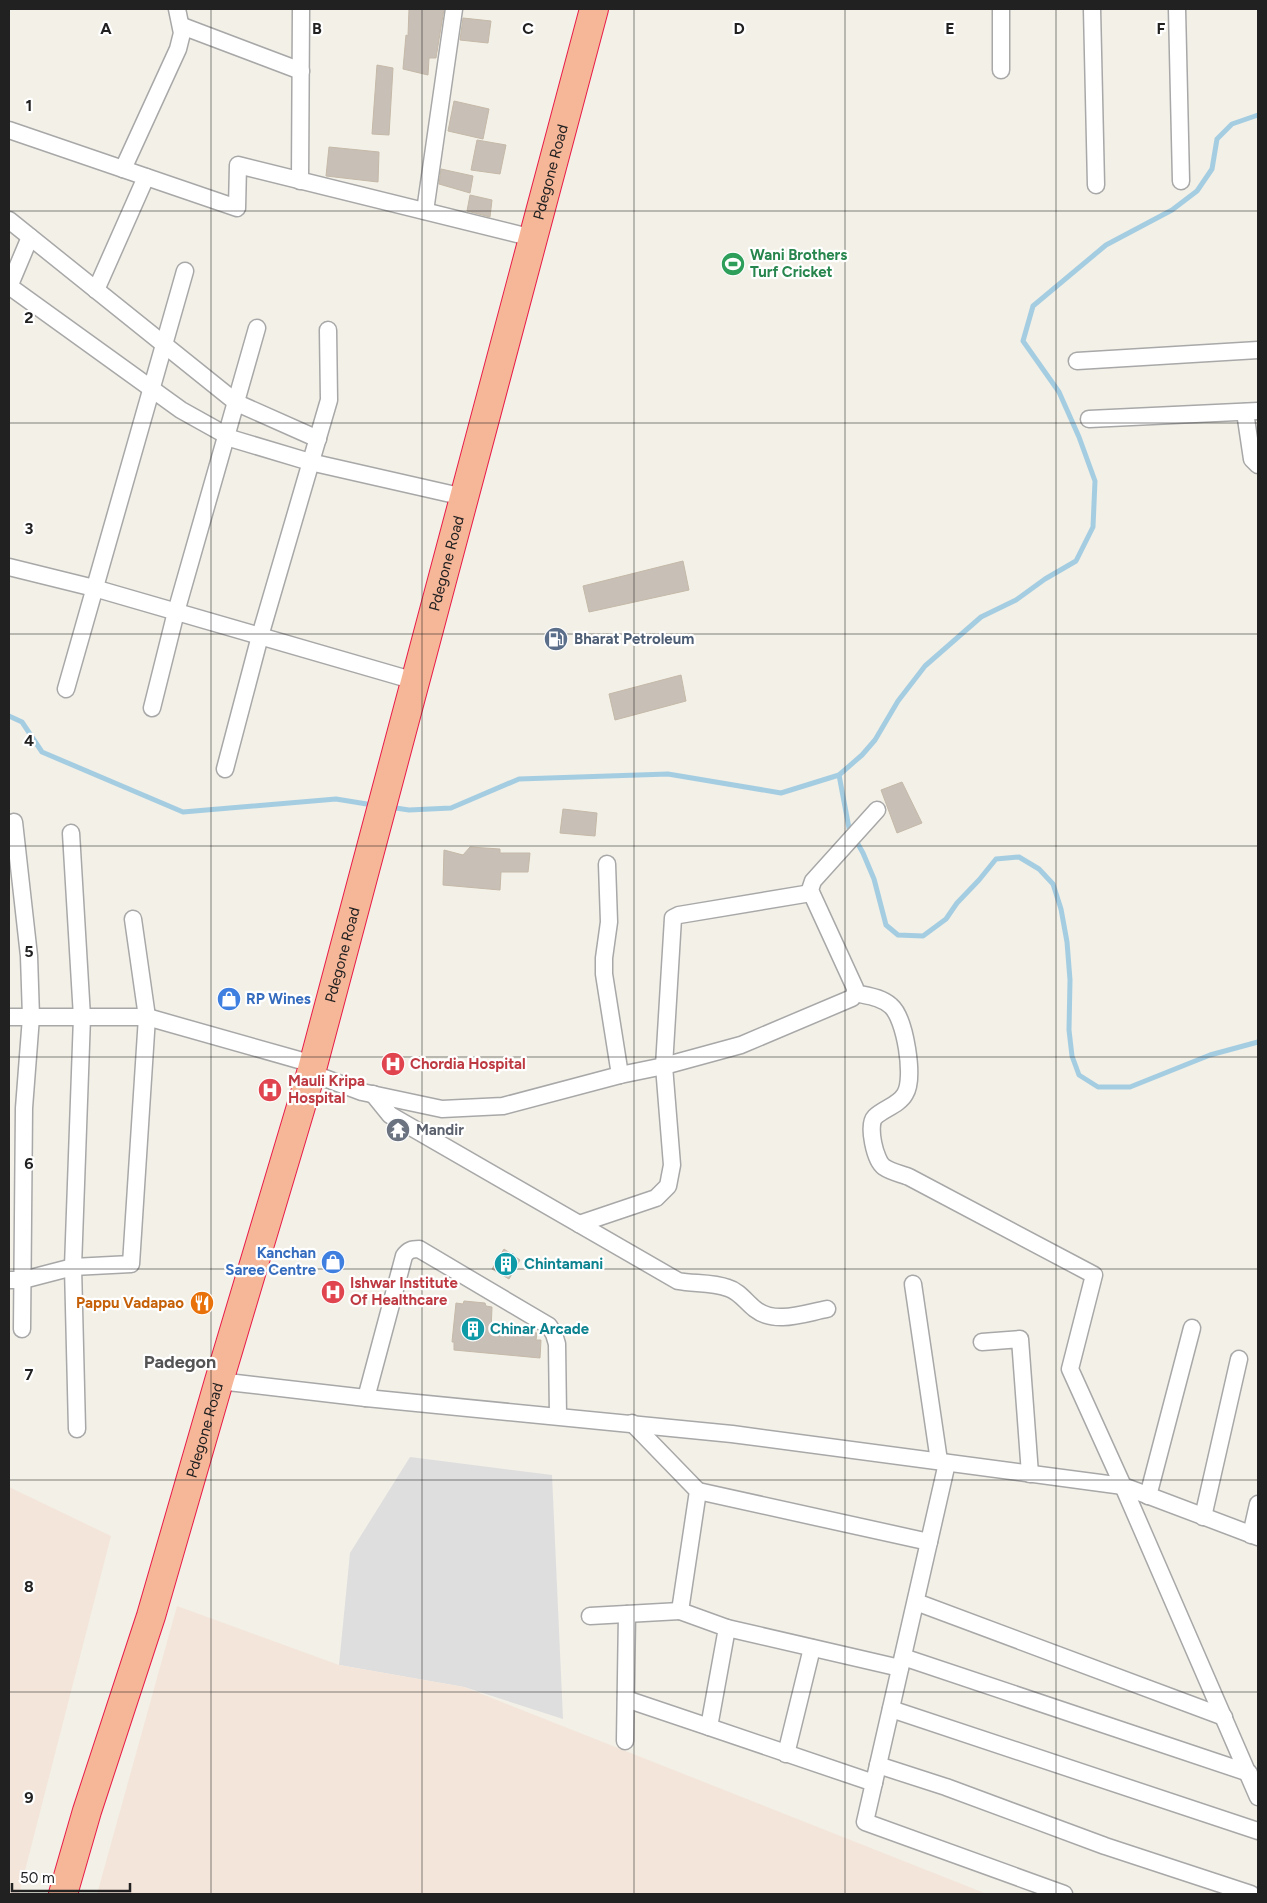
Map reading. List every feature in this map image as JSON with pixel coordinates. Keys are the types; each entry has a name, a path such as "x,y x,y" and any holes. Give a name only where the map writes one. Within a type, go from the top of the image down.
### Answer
{"highway":[{"name":"Pdegone Road","path":"64,1894 87,1811 151,1616 312,1069 594,9"}],"street":[{"path":"123,169 178,49 182,26 177,9"},
{"path":"300,181 301,9"},
{"path":"424,211 454,9"},
{"path":"1001,9 1001,70"},
{"path":"1092,9 1096,185"},
{"path":"1177,9 1181,181"},
{"path":"182,26 300,70"},
{"path":"9,130 237,208 238,166 533,238"},
{"path":"96,290 146,177"},
{"path":"9,220 237,403 318,439"},
{"path":"30,236 9,287 181,410 233,439 310,462 464,497"},
{"path":"66,689 184,271"},
{"path":"152,708 176,612 257,328"},
{"path":"225,769 260,636 329,400 328,330"},
{"path":"1078,360 1258,350"},
{"path":"1089,419 1251,412 1252,459 1258,466"},
{"path":"9,566 94,588 415,681"},
{"path":"855,992 810,890 813,881 877,810"},
{"path":"14,822 29,956 31,1017 24,1108 16,1280 22,1329"},
{"path":"71,833 82,1017 73,1267 77,1429"},
{"path":"607,864 609,922 604,958 604,974 620,1075"},
{"path":"579,1224 656,1198 668,1186 672,1165 664,1066 673,918 679,915 811,893"},
{"path":"16,1280 24,1280 73,1267 131,1264 148,1017 133,919"},
{"path":"9,1017 148,1017 312,1069 373,1094 442,1110 503,1106 741,1045 852,998 855,992"},
{"path":"855,992 881,999 893,1007 901,1022 909,1060 909,1080 905,1095 874,1118 870,1128 876,1155 883,1167 918,1182 1094,1275 1070,1368 1258,1797"},
{"path":"373,1094 390,1115 678,1280 729,1288 737,1292 756,1310 768,1316 781,1317 827,1309"},
{"path":"366,1398 404,1256 407,1252 414,1249 419,1250 544,1321 549,1326 557,1344 558,1416"},
{"path":"913,1284 943,1462 929,1542 865,1822 1064,1894"},
{"path":"1148,1496 1192,1328"},
{"path":"982,1342 1020,1339 1030,1474"},
{"path":"1203,1517 1239,1359"},
{"path":"219,1381 366,1398 732,1434 1123,1486 1255,1536 1258,1504"},
{"path":"632,1423 698,1491 929,1542"},
{"path":"680,1611 698,1491"},
{"path":"916,1602 1224,1717"},
{"path":"590,1616 680,1611 727,1628 812,1648 901,1663 1249,1773"},
{"path":"625,1741 627,1614"},
{"path":"709,1727 727,1628"},
{"path":"786,1754 812,1648"},
{"path":"626,1699 874,1783"},
{"path":"891,1709 1258,1831"},
{"path":"878,1765 946,1787 1105,1846 1251,1894"}],"shaded area":[{"path":"410,1457 552,1475 563,1719 464,1687 339,1665 350,1553"},
{"path":"9,1487 111,1536 19,1894 9,1894"},
{"path":"177,1606 339,1665 464,1687 987,1894 97,1894"}],"building":[{"path":"409,9 444,9 436,58 429,58 428,75 403,69 406,35 408,36"},
{"path":"463,18 491,21 488,43 460,40"},
{"path":"377,65 393,68 389,135 372,134"},
{"path":"454,101 489,109 483,139 448,131"},
{"path":"477,140 506,145 500,174 471,170"},
{"path":"329,147 379,152 378,182 326,176"},
{"path":"441,169 473,176 470,193 439,184"},
{"path":"470,195 492,200 490,217 467,211"},
{"path":"683,561 689,590 589,612 583,586"},
{"path":"681,675 686,701 615,720 609,694"},
{"path":"902,782 922,823 897,833 881,790"},
{"path":"563,809 597,813 595,836 560,833"},
{"path":"470,847 500,849 500,853 530,853 528,872 501,872 500,890 443,885 444,850 463,855"},
{"name":"Chintamani","path":"504,1249 520,1260 509,1279 492,1269"},
{"name":"Chinar Arcade","path":"464,1301 485,1303 486,1306 492,1307 491,1331 537,1333 536,1340 541,1340 540,1358 454,1350 454,1342 452,1342 456,1303 463,1304"}],"waterway":[{"path":"389,807 409,810 451,808 519,779 668,774 781,793 839,775 862,755 875,740 898,701 925,666 981,617 1016,600 1045,579 1076,561 1093,527 1095,481 1079,437 1059,392 1023,341 1033,306 1106,245 1172,210 1197,191 1212,169 1217,139 1232,124 1258,115"},
{"path":"9,716 22,722 42,752 183,812 336,799 373,805"},
{"path":"839,775 849,828 863,853 874,879 886,925 898,935 923,936 946,919 957,903 996,859 1019,857 1039,869 1053,884 1061,909 1067,942 1070,980 1069,1030 1072,1056 1079,1075 1098,1087 1130,1087 1210,1055 1258,1042"}],"place":[{"name":"Wani Brothers Turf Cricket","path":"733,264"},
{"name":"Bharat Petroleum","path":"556,639"},
{"name":"RP Wines","path":"229,999"},
{"name":"Chordia Hospital","path":"393,1064"},
{"name":"Mauli Kripa Hospital","path":"270,1090"},
{"name":"Mandir","path":"398,1130"},
{"name":"Kanchan Saree Centre","path":"333,1262"},
{"name":"Chintamani","path":"506,1264"},
{"name":"Ishwar Institute Of Healthcare","path":"333,1292"},
{"name":"Pappu Vadapao","path":"202,1303"},
{"name":"Chinar Arcade","path":"473,1329"}],"district":[{"name":"Padegon","path":"180,1362"}]}
